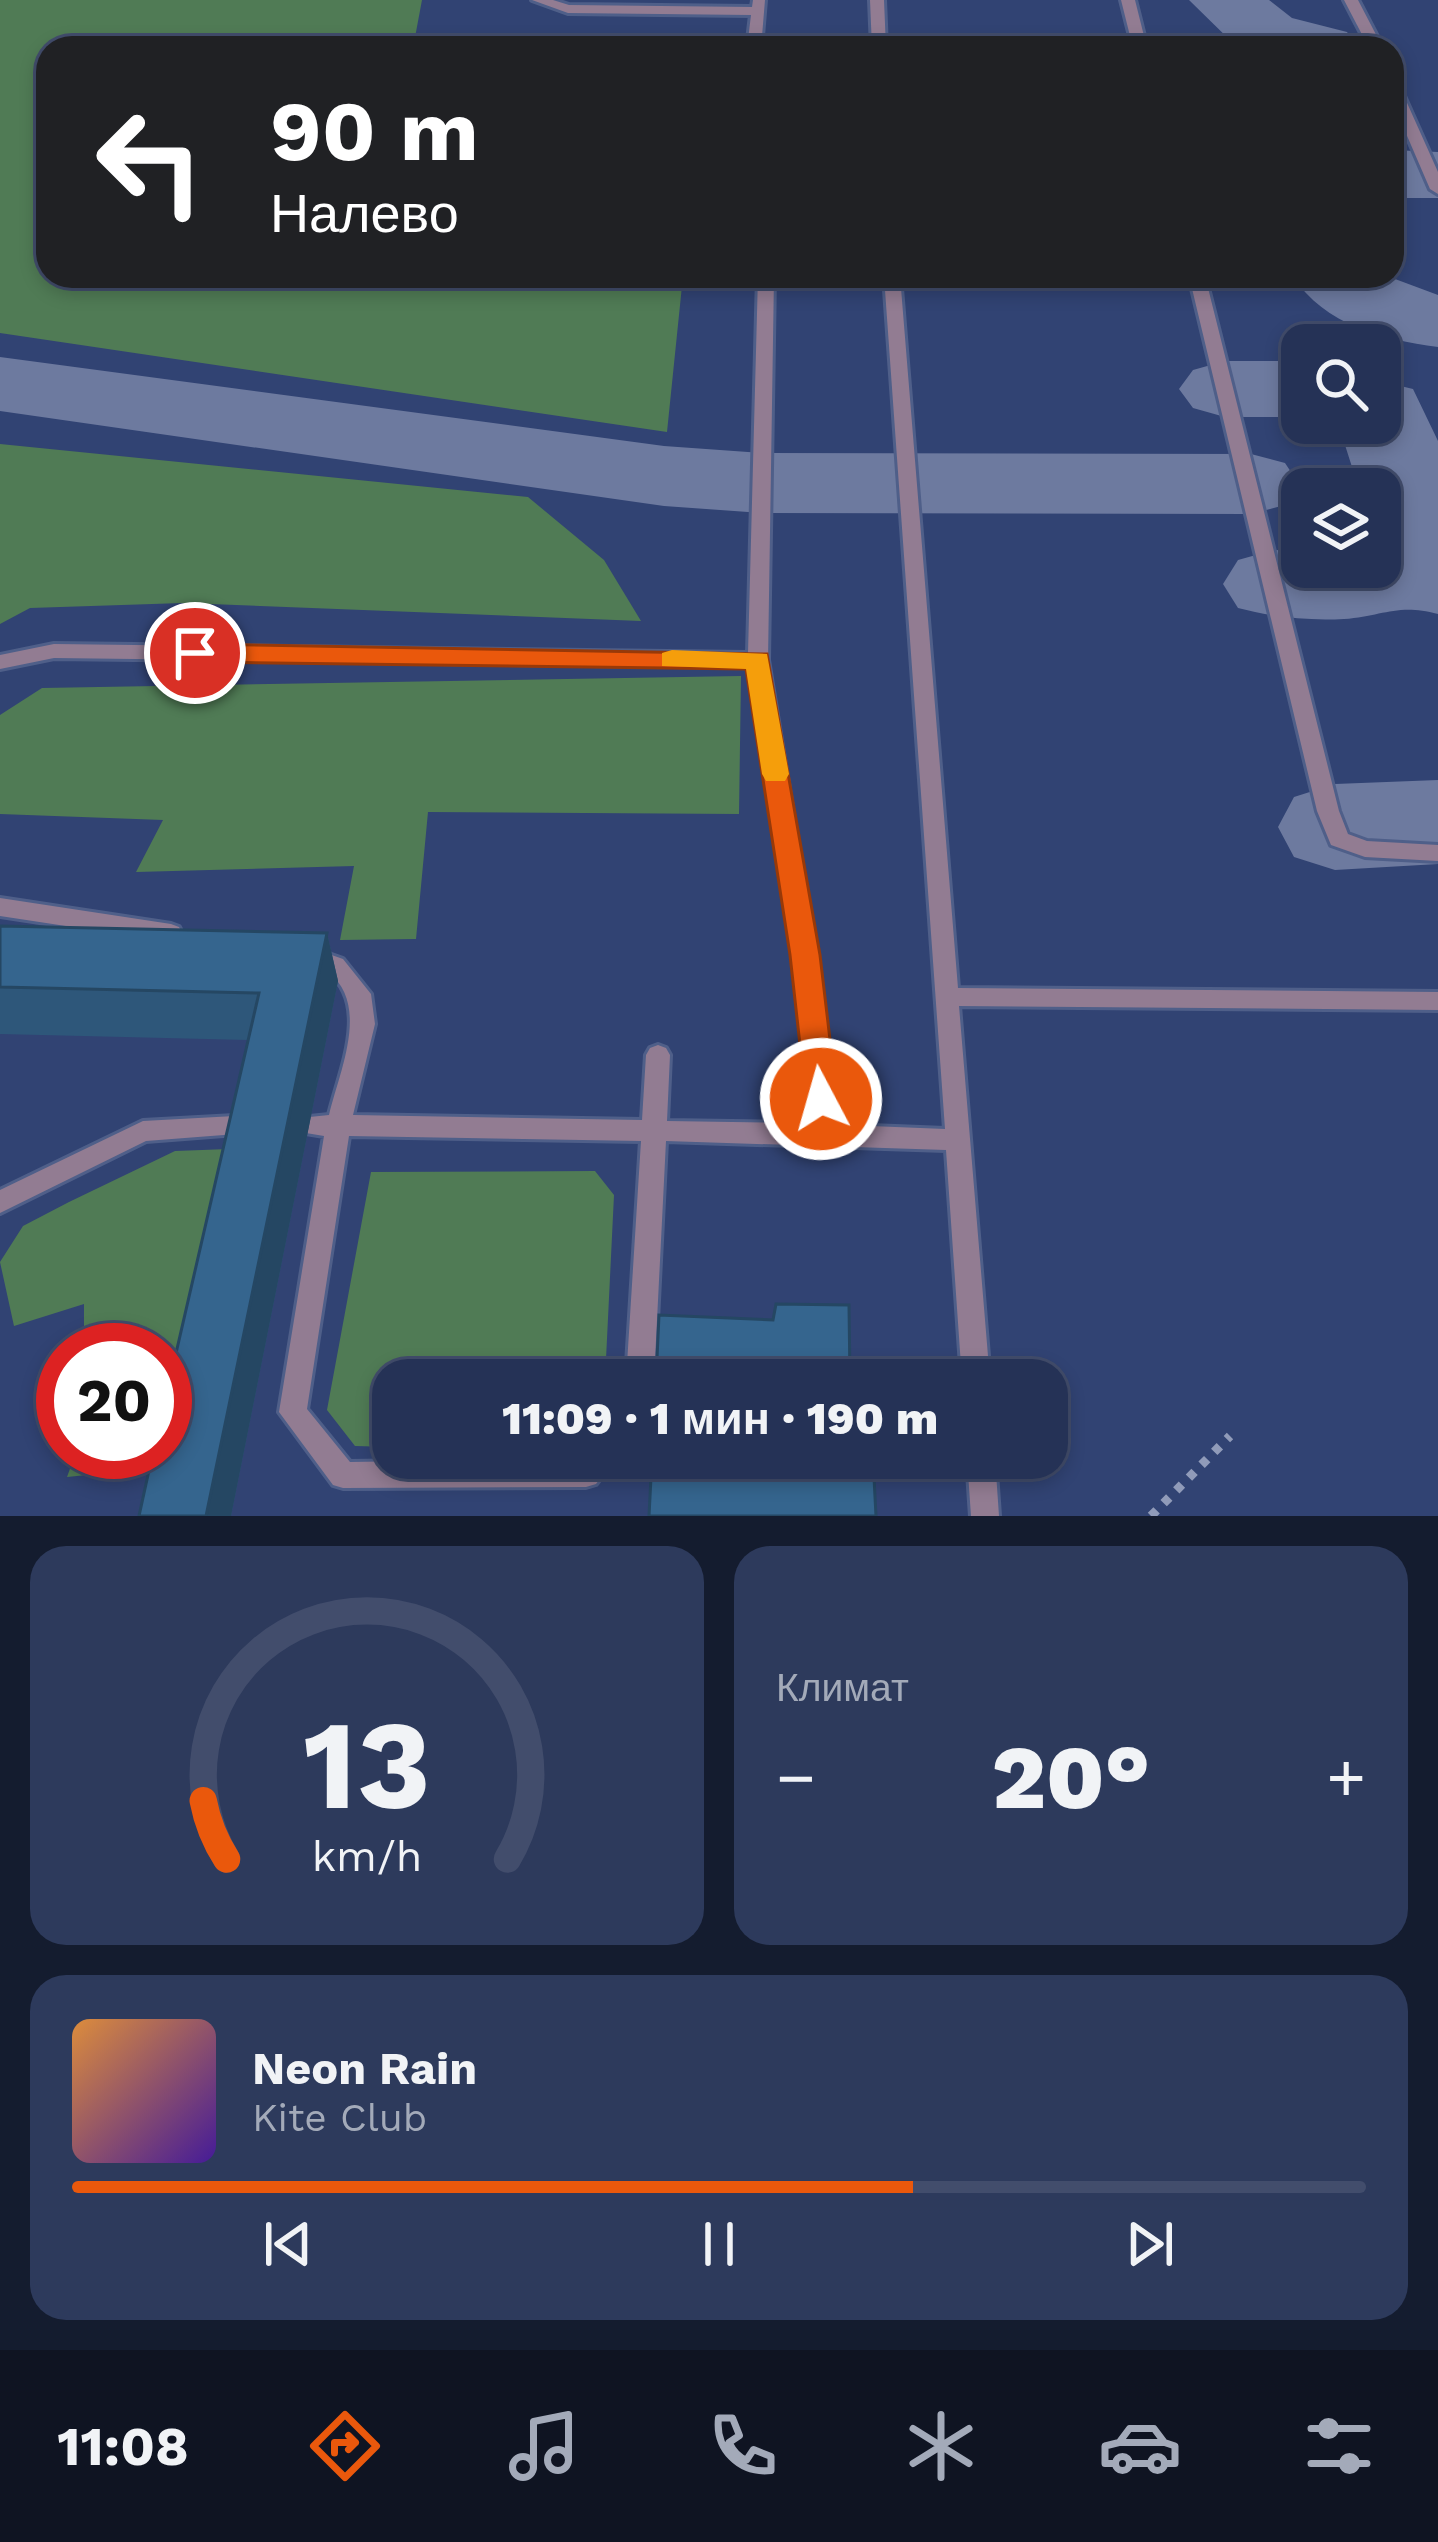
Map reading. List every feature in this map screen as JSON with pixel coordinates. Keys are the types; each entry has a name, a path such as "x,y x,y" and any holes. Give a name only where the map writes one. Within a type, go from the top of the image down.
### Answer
{"lane":[{"path":"539,0 568,9 759,5 755,36"},
{"path":"877,0 879,36"},
{"path":"1128,0 1137,36"},
{"path":"1352,0 1370,36"},
{"path":"1404,112 1438,190"},
{"path":"766,288 758,660 805,955 821,1099 808,1124 792,1133"},
{"path":"893,288 975,1359"},
{"path":"1200,288 1328,811 1340,839 1364,849 1438,853"},
{"path":"0,662 54,651 758,660"},
{"path":"0,907 207,939"},
{"path":"276,949 335,964 359,994 363,1024 338,1127 293,1412 343,1475 372,1475"},
{"path":"949,997 1438,1001"},
{"path":"641,1359 658,1054"},
{"path":"0,1202 143,1130 253,1125"},
{"path":"309,1125 959,1140"},
{"path":"983,1479 986,1516"}],"path":[{"path":"1151,1516 1230,1436"}],"green space":[{"path":"0,0 422,0 415,36 36,36 36,288 682,288 667,432 0,333"},
{"path":"0,444 528,497 604,560 641,621 183,603 30,608 0,624"},
{"path":"741,676 739,814 428,812 416,939 340,940 354,866 136,872 163,820 0,814 0,715 42,688"},
{"path":"229,1149 184,1323 84,1323 84,1304 14,1326 0,1262 23,1226 175,1151"},
{"path":"595,1171 614,1195 606,1359 372,1359 372,1446 355,1446 327,1410 371,1172"}],"building":[{"path":"0,926 327,933 206,1516 139,1516 147,1479 192,1479 192,1323 183,1323 259,993 0,987"},
{"path":"776,1304 849,1305 850,1359 657,1359 659,1315 773,1320"},
{"path":"651,1479 874,1479 876,1516 649,1516"}],"taxiway":[{"path":"1225,0 1274,36"},
{"path":"1404,174 1432,175"},
{"path":"1347,288 1382,308 1438,321"},
{"path":"0,384 664,476 762,483 1251,484"},
{"path":"1225,389 1281,389"},
{"path":"1392,444 1418,521"},
{"path":"1274,584 1344,585 1384,576 1412,546 1418,521"},
{"path":"1418,521 1438,580"},
{"path":"1335,827 1438,822"}],"slow traffic":[{"path":"672,659 758,660 775,774"}],"route":[{"path":"195,653 758,660 805,955 821,1099"}]}
